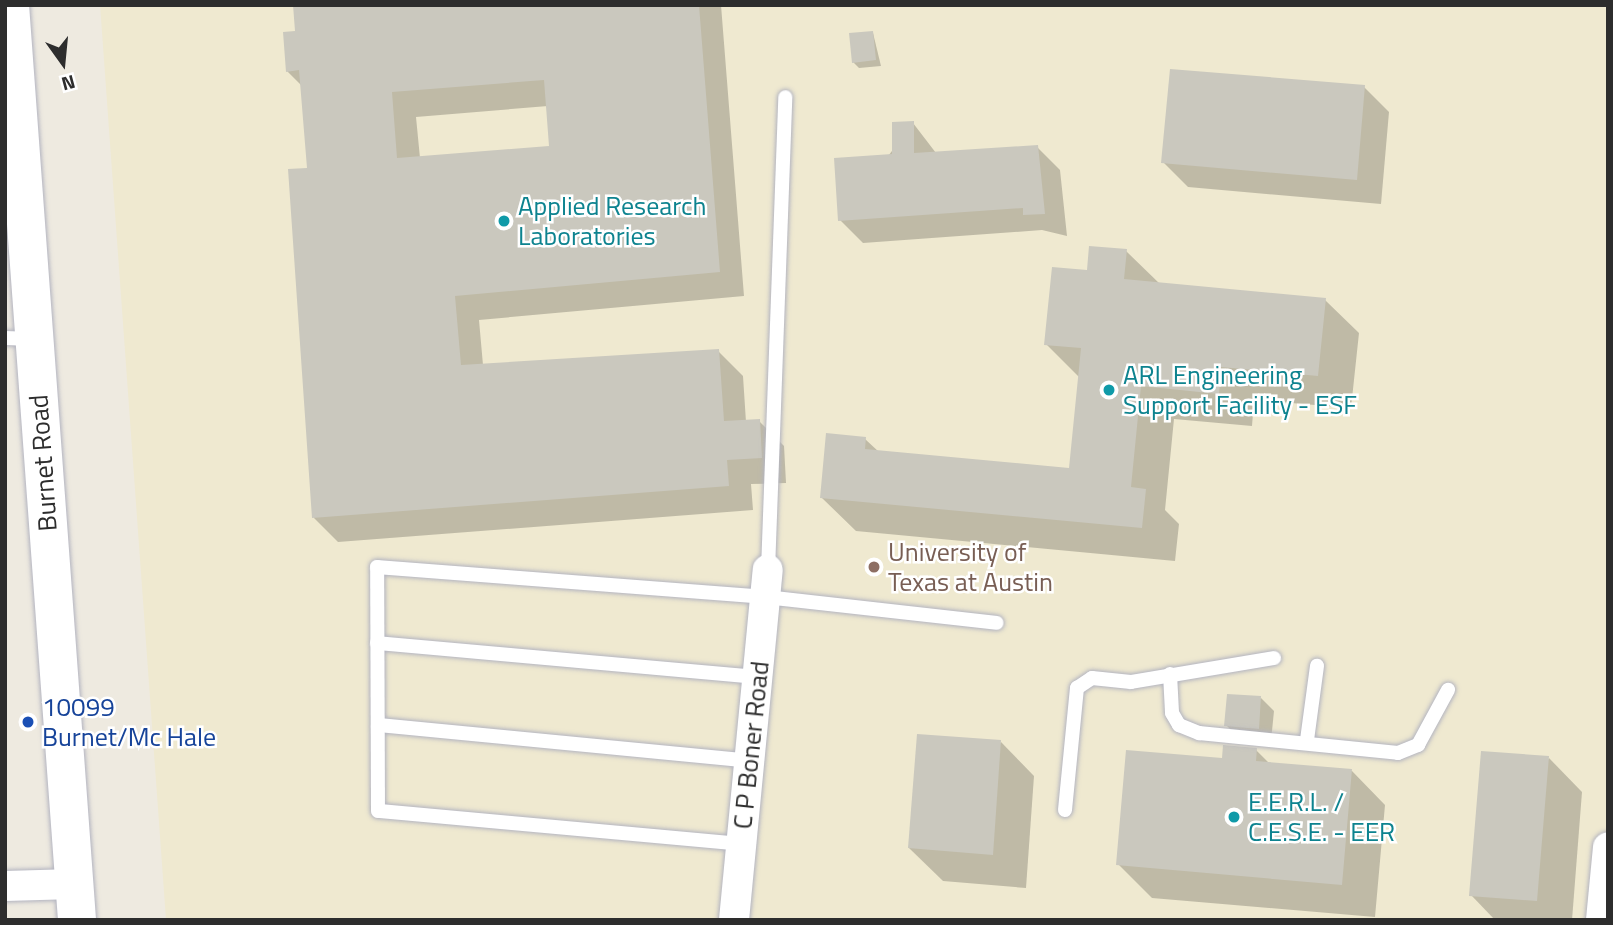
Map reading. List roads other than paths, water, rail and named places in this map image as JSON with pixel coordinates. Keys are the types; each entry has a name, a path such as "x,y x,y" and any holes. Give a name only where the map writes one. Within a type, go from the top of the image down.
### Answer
{"main road":[{"name":"Burnet Road","path":"10,5 20,338 76,902"}],"street":[{"name":"C P Boner Road","path":"734,920 767,584"},
{"path":"1604,910 1608,847"},
{"path":"5,886 76,902"}],"lane":[{"path":"767,584 785,97"},
{"path":"742,845 378,811 377,567 767,584 997,623"},
{"path":"377,643 758,677"},
{"path":"1065,810 1077,688 1092,678 1131,682 1274,658"},
{"path":"1307,740 1317,666"},
{"path":"1170,674 1172,713 1179,725 1199,733 1307,740 1398,753 1418,745 1448,690"},
{"path":"378,725 750,761"}],"place":[{"name":"Applied Research Laboratories","path":"504,221"},
{"name":"ARL Engineering Support Facility - ESF","path":"1109,390"},
{"name":"University of Texas at Austin","path":"874,567"},
{"name":"10099 Burnet/Mc Hale","path":"28,722"},
{"name":"E.E.R.L. / C.E.S.E. - EER","path":"1234,817"}]}
